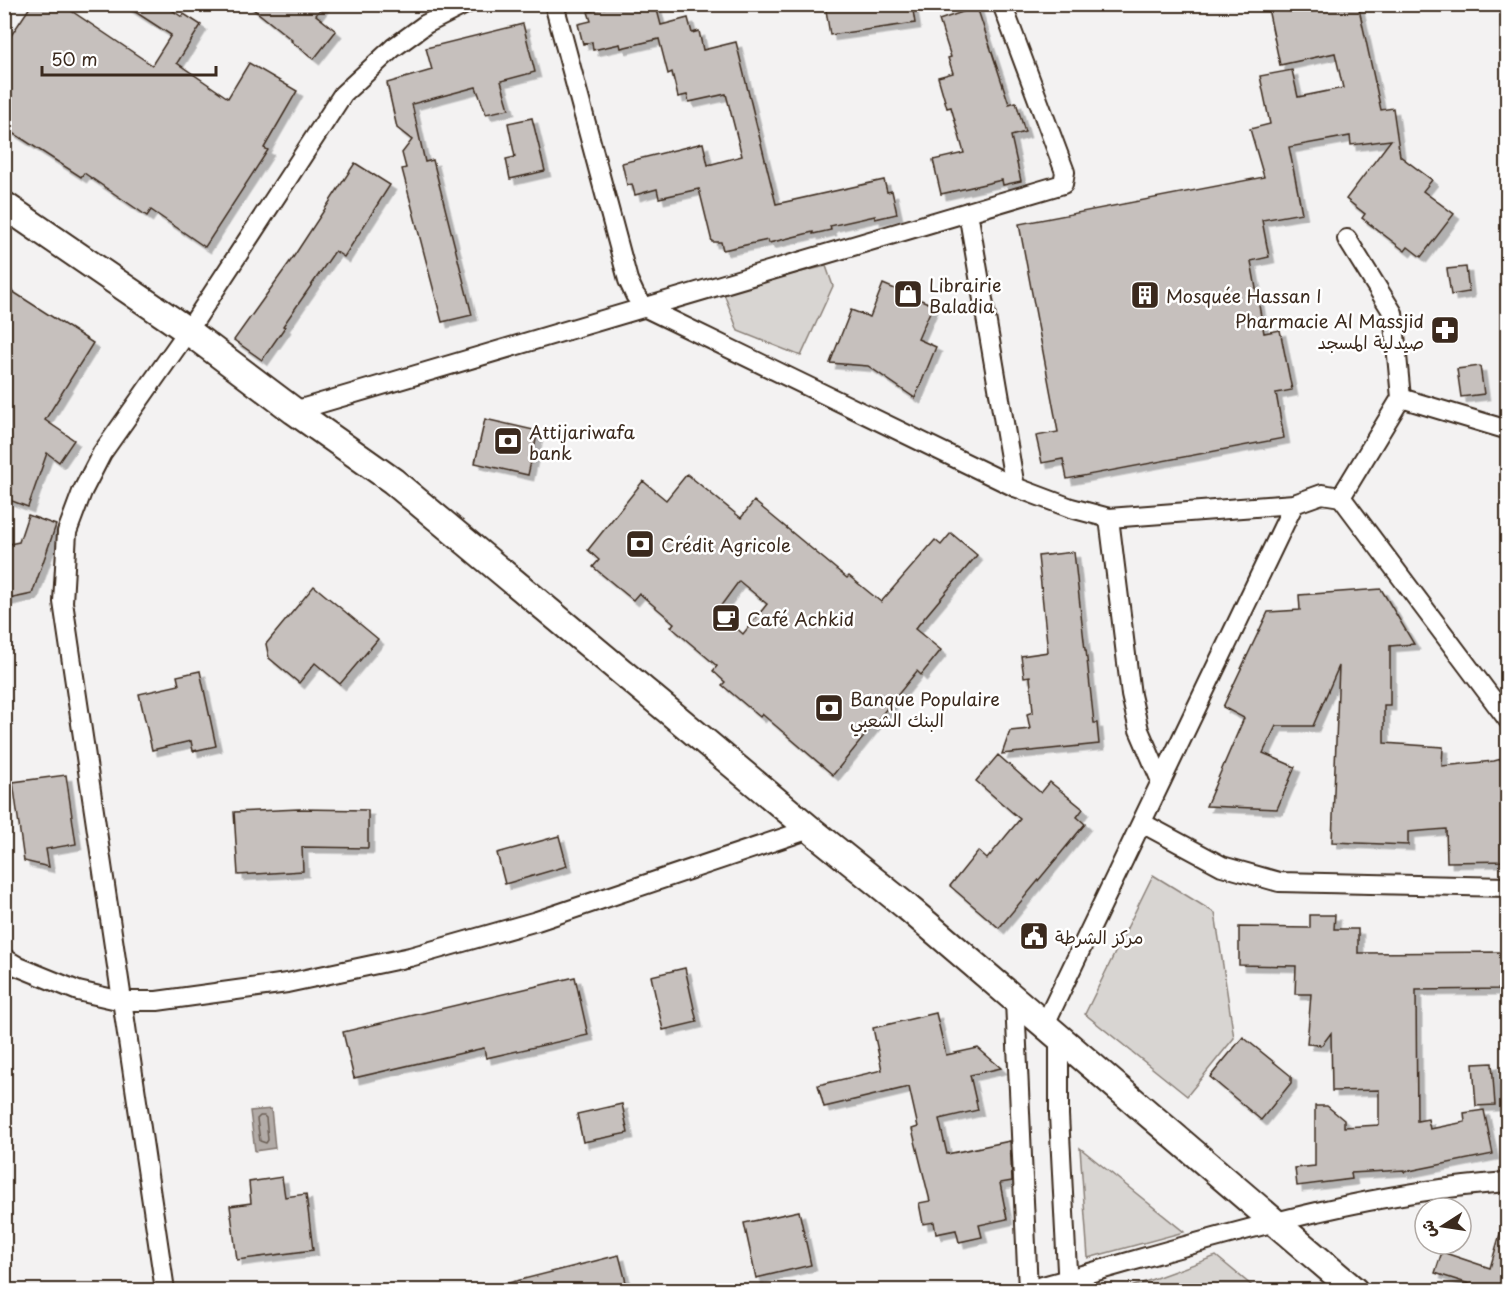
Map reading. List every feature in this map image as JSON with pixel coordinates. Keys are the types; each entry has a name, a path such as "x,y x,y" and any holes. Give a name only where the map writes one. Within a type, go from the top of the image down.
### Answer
{"main road":[{"path":"4,205 188,331 294,411 393,481 810,829 907,907 1051,1033 1354,1290"}],"street":[{"path":"165,1290 63,602 68,532 82,492 102,453 188,331 343,94 401,42 426,24 466,4"},
{"path":"554,4 628,279 635,295 644,307 1015,487 1071,508 1109,518 1294,504 1322,494 1341,497 1508,720"},
{"path":"294,411 1063,184 1065,172 1002,4"},
{"path":"968,212 1015,487"},
{"path":"1341,497 1401,399 1394,313 1347,238"},
{"path":"1401,399 1508,430"},
{"path":"1068,1285 1059,1115 1051,1033 1161,781 1294,504"},
{"path":"1109,518 1131,695 1139,730 1161,781"},
{"path":"1142,823 1222,866 1279,882 1508,887"},
{"path":"4,957 19,966 78,991 122,1001 157,1001 276,984 410,957 537,921 810,829"},
{"path":"1015,1001 1028,1290 1068,1285 1273,1222 1389,1198 1508,1182"}],"shaded area":[{"path":"826,266 833,286 801,356 738,331 723,291"},
{"path":"1153,875 1215,913 1234,1038 1187,1096 1085,1014"},
{"path":"1080,1148 1184,1232 1088,1258"},
{"path":"1216,1256 1257,1290 1123,1290"}],"water":[{"path":"271,1109 275,1148 255,1151 250,1111"}],"building":[{"path":"32,4 61,4 152,65 171,35 123,4 163,4 182,17 184,14 201,25 177,63 228,98 249,63 297,91 264,148 268,150 205,247 151,210 147,216 84,173 81,177 4,127 4,46"},
{"path":"247,4 324,4 316,15 336,31 314,59"},
{"path":"618,4 642,4 643,9 656,6 661,25 688,18 692,33 699,31 703,50 736,42 776,204 884,180 887,192 892,191 897,214 875,219 875,216 830,226 831,230 813,234 813,232 769,243 768,240 723,250 721,242 712,242 699,189 659,198 657,189 635,195 632,184 627,185 622,163 703,143 708,165 742,156 726,94 689,102 687,95 678,97 672,72 668,74 659,39 621,48 620,44 593,50 592,42 583,44 578,24 591,21 588,12"},
{"path":"825,4 912,4 915,23 830,35"},
{"name":"Mosquée Hassan I","path":"1267,4 1358,4 1381,110 1393,108 1400,156 1432,180 1423,191 1454,214 1421,257 1408,247 1405,251 1362,218 1365,214 1346,199 1391,140 1351,145 1350,136 1289,147 1302,213 1262,220 1269,257 1251,261 1264,333 1280,330 1292,390 1276,393 1284,438 1067,479 1063,459 1042,463 1036,436 1058,432 1019,224 1264,177 1250,129 1270,124 1260,76 1292,70 1298,97 1343,88 1335,53 1280,65"},
{"path":"977,7 1009,104 1016,102 1025,132 1011,136 1021,181 1003,185 1002,180 941,194 933,160 964,153 951,107 947,108 938,77 953,73 948,58 951,57 939,20"},
{"path":"523,24 535,72 501,81 509,109 486,114 476,87 412,104 425,162 433,160 472,315 442,322 402,169 406,168 402,153 412,140 397,128 387,83 432,70 426,48"},
{"path":"532,118 545,171 510,179 506,159 515,157 508,123"},
{"path":"355,163 390,185 344,257 335,251 262,360 234,340 294,256"},
{"path":"1466,267 1469,292 1451,295 1447,269"},
{"path":"883,284 933,305 918,339 936,347 915,398 868,366 830,363 851,310 870,317"},
{"path":"4,286 93,343 45,420 74,440 59,462 47,453 28,507 4,498"},
{"path":"1480,366 1484,394 1461,397 1457,369"},
{"path":"485,419 538,431 528,475 475,463"},
{"path":"687,474 741,518 754,501 847,578 849,576 881,602 935,540 941,545 951,533 977,555 915,629 941,650 921,675 917,671 833,775 762,714 760,717 722,685 725,682 713,671 717,666 671,627 674,623 639,593 633,600 593,567 599,560 588,550 643,481 666,500","holes":["739,581 767,604 743,634 717,611"]},
{"path":"28,515 56,525 32,594 4,600 4,545 19,542"},
{"path":"1074,552 1094,723 1097,723 1099,744 1002,754 1010,731 1030,729 1027,714 1033,712 1030,676 1024,677 1021,656 1048,652 1038,556"},
{"path":"314,586 378,639 340,684 315,663 299,683 269,658 266,644"},
{"path":"1381,589 1414,644 1390,646 1390,705 1384,705 1384,743 1443,747 1442,766 1501,759 1508,768 1508,794 1505,794 1508,861 1447,862 1446,829 1408,832 1408,845 1332,842 1339,666 1313,726 1276,726 1263,753 1295,767 1277,809 1206,806 1244,718 1223,707 1268,612 1300,610 1299,595"},
{"path":"200,671 216,746 193,751 191,741 152,750 139,694 179,685 177,676"},
{"path":"998,755 1041,793 1050,782 1083,809 1077,817 1085,824 999,928 950,886 978,851 987,859 1020,819 976,781"},
{"path":"66,775 76,844 46,849 49,867 24,861 13,782"},
{"path":"299,809 368,810 368,848 302,847 303,871 238,875 234,812"},
{"path":"559,836 567,866 505,884 497,853"},
{"path":"1310,915 1335,915 1334,929 1358,929 1358,953 1505,952 1505,989 1416,990 1417,1121 1428,1119 1430,1129 1465,1122 1464,1113 1484,1110 1493,1154 1404,1172 1404,1170 1351,1173 1352,1179 1297,1186 1295,1168 1315,1166 1315,1106 1327,1106 1344,1120 1344,1127 1379,1125 1379,1090 1332,1091 1331,1033 1322,1045 1307,1044 1311,994 1295,994 1296,966 1239,965 1239,927 1310,928"},
{"path":"685,968 697,1022 663,1030 651,976"},
{"path":"575,977 588,1035 486,1058 484,1048 354,1078 343,1032"},
{"path":"936,1013 946,1055 978,1048 1001,1068 970,1075 978,1110 939,1119 947,1154 1010,1141 1012,1181 1000,1183 1007,1219 979,1225 982,1237 959,1242 956,1230 936,1234 934,1222 923,1224 919,1203 930,1201 912,1129 918,1127 909,1087 824,1107 818,1085 882,1070 873,1028"},
{"path":"1243,1037 1291,1076 1291,1083 1261,1120 1210,1077"},
{"path":"1492,1063 1495,1105 1476,1106 1473,1064"},
{"path":"622,1104 628,1133 583,1142 577,1114"},
{"path":"282,1177 285,1197 306,1194 313,1250 237,1260 230,1206 251,1203 249,1182"},
{"path":"799,1211 811,1265 756,1278 744,1223"},
{"path":"1502,1227 1508,1228 1508,1290 1488,1290 1435,1273 1441,1256 1454,1256 1490,1268"},
{"path":"619,1255 628,1290 504,1290 504,1284"}],"place":[{"name":"Librairie Baladia","path":"908,294"},
{"name":"Mosquée Hassan I","path":"1145,295"},
{"name":"Pharmacie Al Massjid صيدلية المسجد","path":"1445,330"},
{"name":"Attijariwafa bank","path":"508,441"},
{"name":"Crédit Agricole","path":"640,544"},
{"name":"Café Achkid","path":"726,618"},
{"name":"Banque Populaire البنك الشعبي","path":"829,708"},
{"name":"مركز الشرطة","path":"1034,936"}]}
